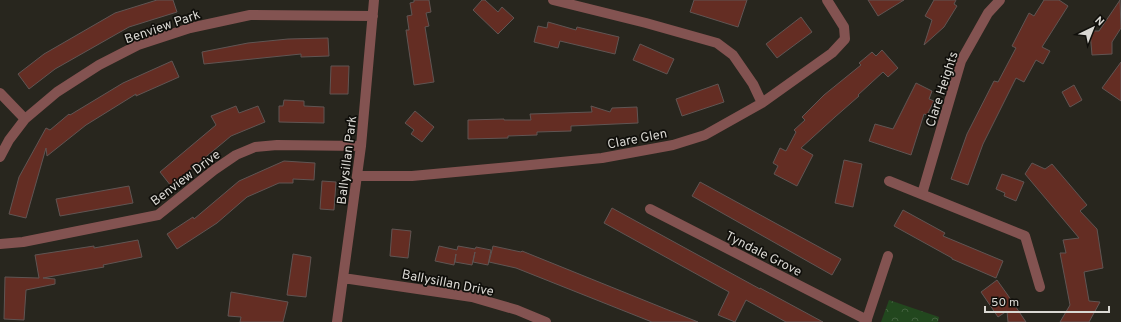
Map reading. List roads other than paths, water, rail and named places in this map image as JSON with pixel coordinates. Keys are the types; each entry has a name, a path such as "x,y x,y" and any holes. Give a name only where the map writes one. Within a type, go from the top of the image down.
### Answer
{"street":[{"name":"Ballysillan Park","path":"336,322 358,176 374,0"},
{"path":"553,0 646,23 717,43 733,55 753,84 762,103"},
{"name":"Clare Glen","path":"358,176 412,176 610,157 672,145 706,135 762,103 832,53 845,39 844,27 827,0"},
{"name":"Clare Heights","path":"922,194 961,61 988,13 1000,0"},
{"name":"Benview Park","path":"0,157 25,119 56,92 98,65 138,45 190,28 250,15 373,16"},
{"path":"0,93 25,119"},
{"name":"Benview Drive","path":"0,244 23,242 158,215 214,170 236,155 255,148 277,145 361,146"},
{"path":"889,181 1025,236 1040,287"},
{"name":"Tyndale Grove","path":"650,209 866,321"},
{"path":"866,321 888,256"},
{"name":"Ballysillan Drive","path":"343,278 472,297 517,310 546,322"}]}
